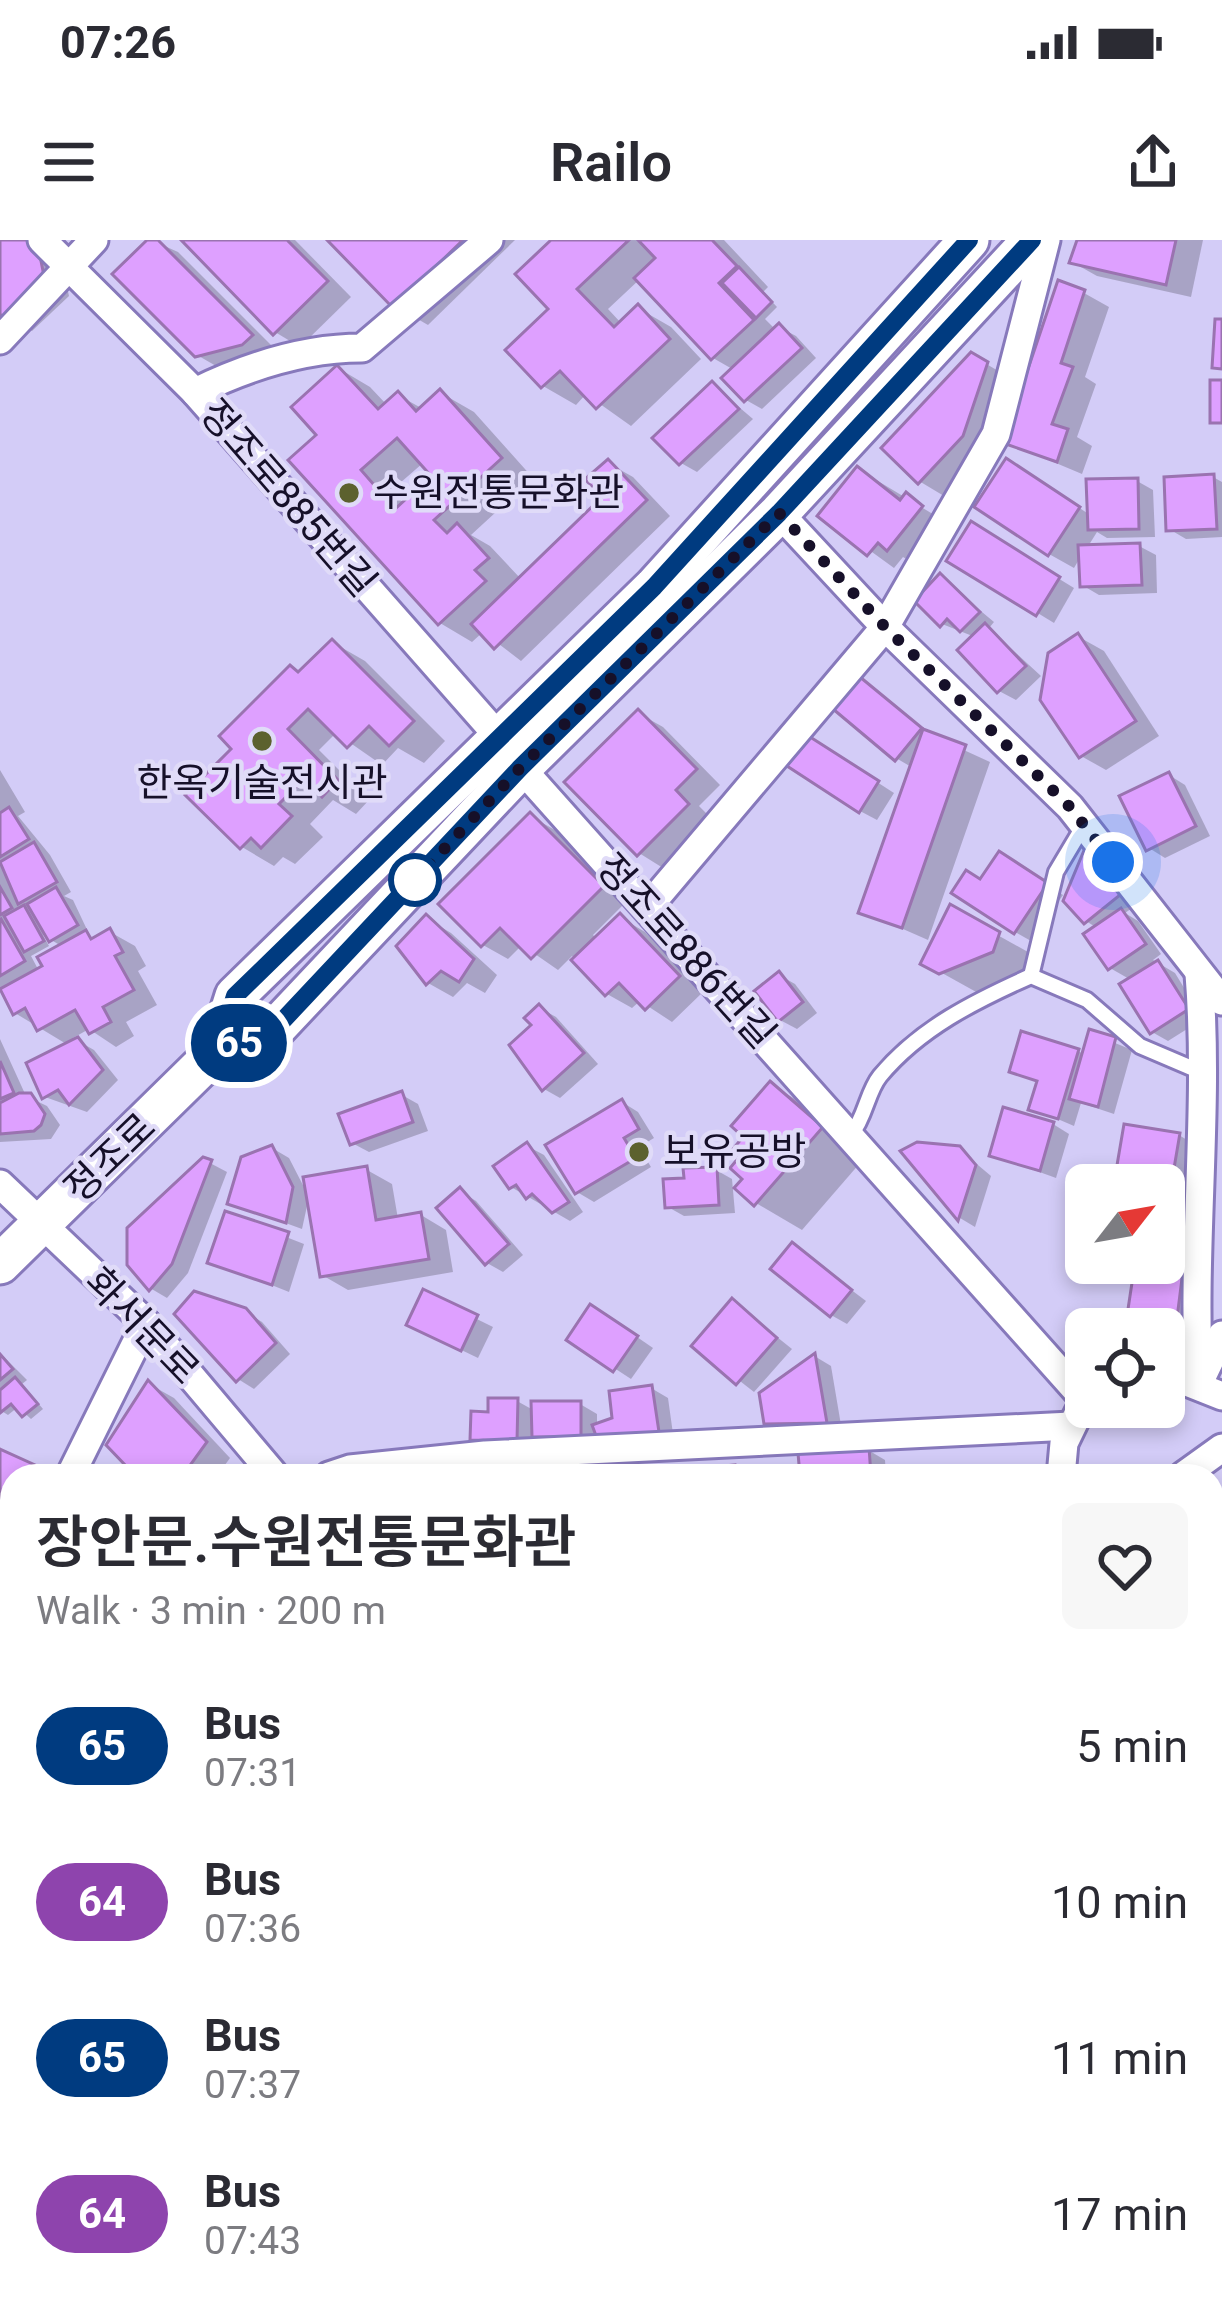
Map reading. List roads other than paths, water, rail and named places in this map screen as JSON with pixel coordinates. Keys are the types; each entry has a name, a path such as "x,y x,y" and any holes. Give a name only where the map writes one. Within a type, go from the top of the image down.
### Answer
{"street":[{"name":"정조로885번길","path":"42,240 195,392 510,752"},
{"path":"0,340 94,240"},
{"path":"195,392 232,374 329,348 362,348 489,240"},
{"name":"정조로","path":"0,1264 218,1050 272,1032 654,587 969,240"},
{"name":"정조로","path":"510,752 779,513 1032,240"},
{"path":"648,907 885,627 996,434 1046,240"},
{"path":"779,513 885,627 1084,825 1222,1001"},
{"name":"정조로886번길","path":"510,752 851,1136 1065,1391"},
{"path":"1199,973 1202,1072 1194,1288 1210,1390"},
{"name":"화서문로","path":"0,1184 146,1323 265,1464"},
{"path":"76,1464 146,1323"},
{"path":"1210,1390 1222,1335"},
{"path":"398,1464 1065,1411"},
{"path":"1065,1464 1076,1428"}],"lane":[{"path":"1031,976 1056,872 1084,825"},
{"path":"851,1136 867,1114 876,1080 921,1036 968,1004 1031,976 1088,1000 1140,1046 1202,1072"}],"place":[{"name":"수원전통문화관","path":"349,493"},
{"name":"한옥기술전시관","path":"262,741"},
{"name":"보유공방","path":"639,1152"}]}
